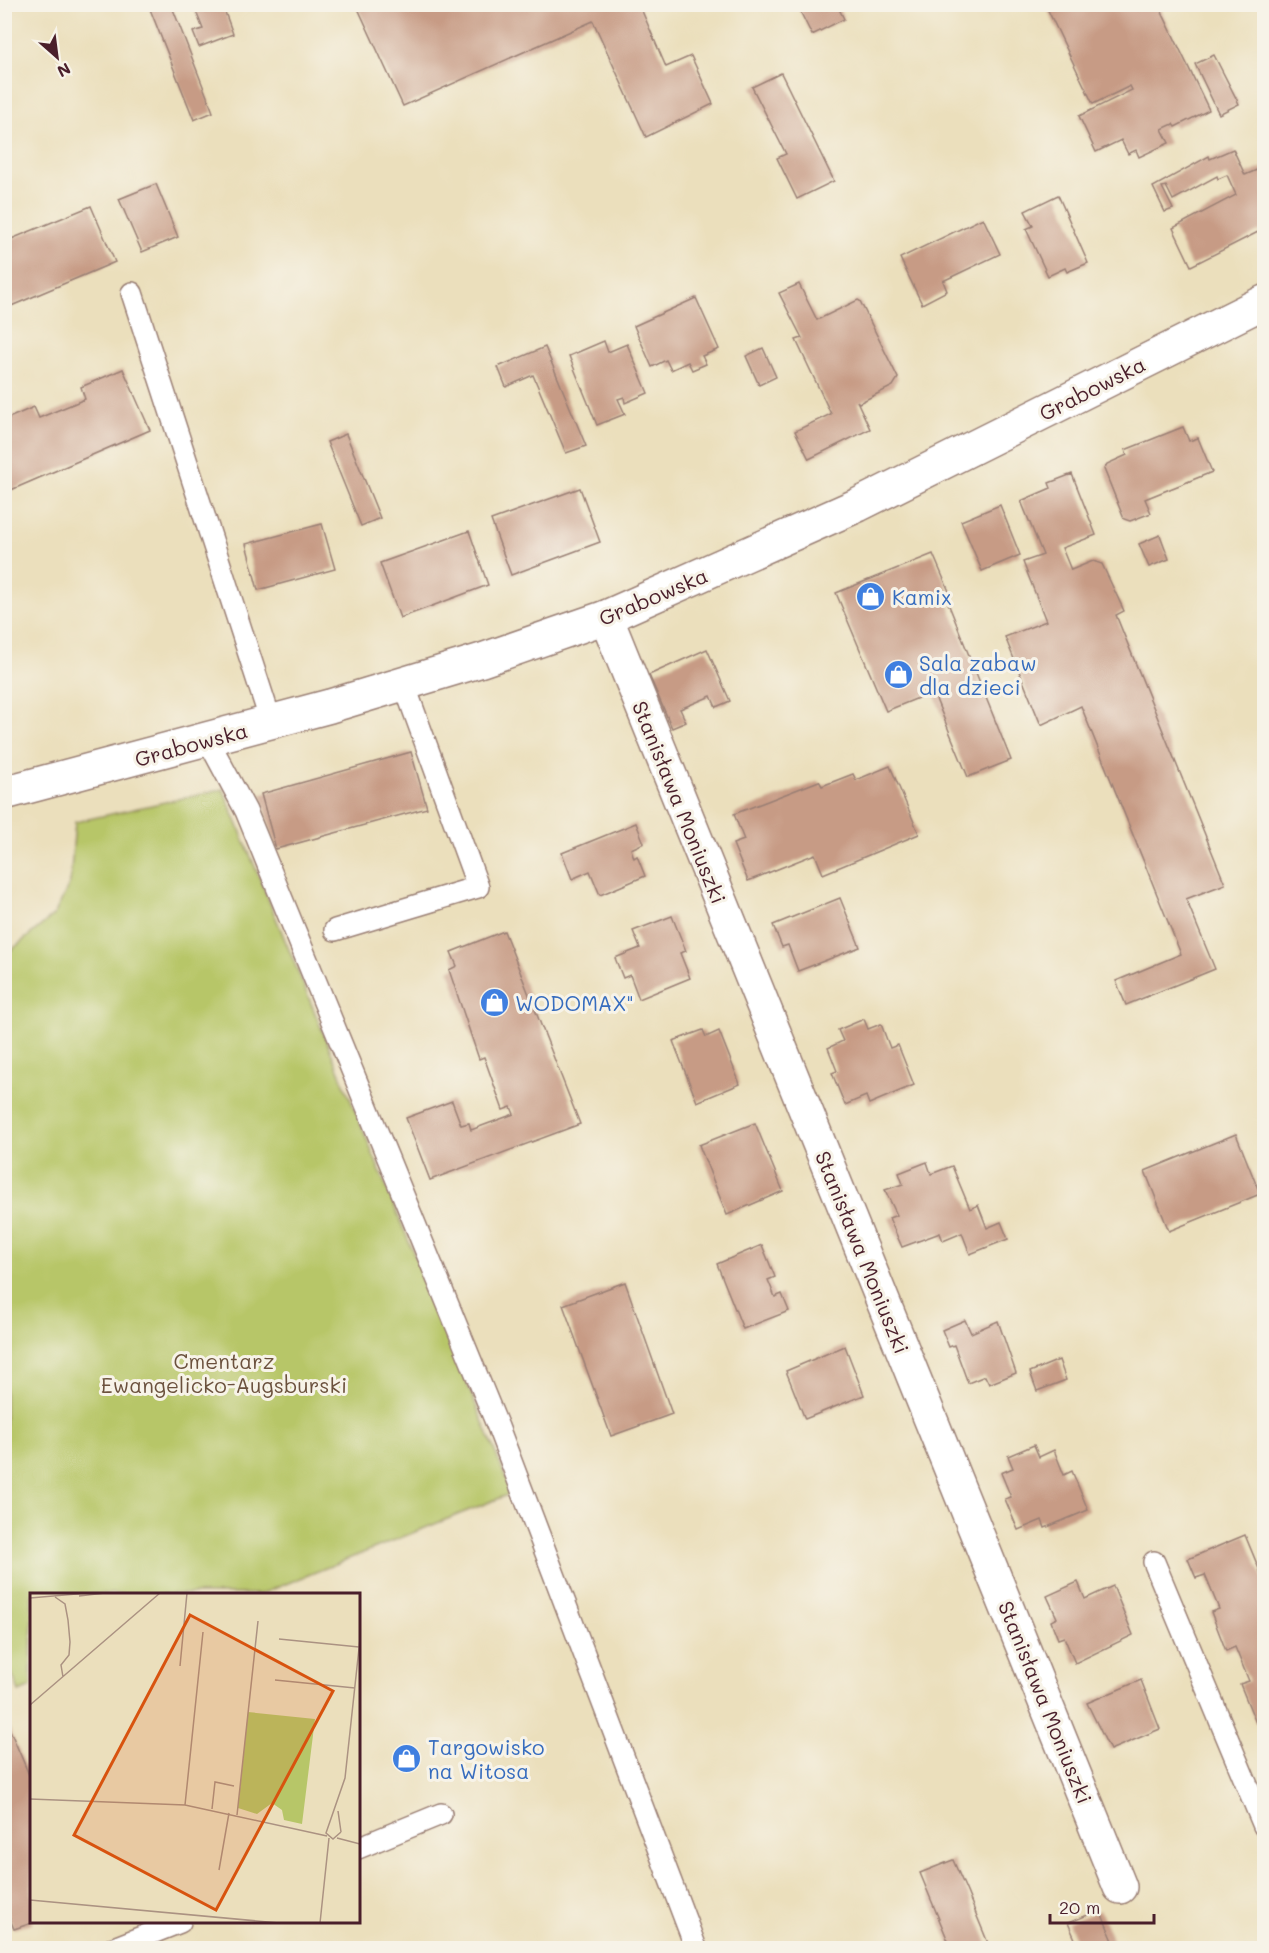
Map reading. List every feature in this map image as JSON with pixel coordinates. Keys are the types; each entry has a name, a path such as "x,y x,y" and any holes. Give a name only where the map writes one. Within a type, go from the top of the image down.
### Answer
{"street":[{"name":"Grabowska","path":"4,793 208,740 404,684 606,617 858,506 1264,302"},
{"name":"Stanisława Moniuszki","path":"606,617 1120,1887"}],"lane":[{"path":"132,293 271,722"},
{"path":"334,930 478,887 404,684"},
{"path":"208,740 246,811 498,1427 696,1948"},
{"path":"1154,1562 1264,1826"},
{"path":"360,1847 441,1814"},
{"path":"114,1948 177,1923"}],"green space":[{"name":"Cmentarz Ewangelicko-Augsburski","path":"223,789 512,1493 263,1593 30,1593 30,1687 19,1692 5,1655 5,952 9,952 54,915 70,883 75,822"}],"building":[{"path":"148,4 171,4 213,112 194,120"},
{"path":"193,4 222,4 233,34 199,47 193,32 203,29"},
{"path":"356,4 639,4 666,67 691,56 713,104 646,137 593,21 403,106"},
{"path":"1045,4 1158,4 1209,110 1175,127 1173,124 1162,129 1169,143 1139,157 1136,150 1128,154 1121,140 1096,152 1079,116 1132,90 1130,86 1093,104"},
{"path":"797,5 837,5 844,19 812,35"},
{"path":"1214,55 1239,104 1219,114 1195,64"},
{"path":"781,73 834,181 797,199 777,158 786,154 752,87"},
{"path":"1233,149 1245,175 1264,167 1264,229 1191,266 1173,228 1236,195 1227,175 1218,179 1217,176 1173,200 1166,186 1162,187 1173,209 1165,212 1153,187 1209,156 1210,159"},
{"path":"156,184 178,237 142,252 119,199"},
{"path":"1058,195 1088,263 1067,272 1065,268 1048,276 1026,229 1033,226 1025,211"},
{"path":"91,206 115,262 4,309 4,242"},
{"path":"983,218 1000,254 943,281 947,291 922,304 900,258"},
{"path":"799,284 817,320 860,301 898,378 893,386 859,403 857,401 870,429 809,459 795,431 831,414 796,340 802,338 779,293"},
{"path":"696,298 719,349 702,356 706,364 692,370 688,362 671,370 666,360 652,367 634,326"},
{"path":"604,341 608,352 627,344 648,393 625,403 624,397 618,399 625,414 597,425 569,356"},
{"path":"545,347 586,446 566,453 533,375 506,387 498,367"},
{"path":"763,348 776,377 759,385 746,356"},
{"path":"123,369 150,430 4,493 4,420 34,407 39,418 85,399 81,387"},
{"path":"1183,427 1189,441 1198,438 1212,472 1145,499 1151,513 1130,521 1124,519 1104,469 1107,464 1127,455 1125,450"},
{"path":"346,434 380,518 361,526 327,442"},
{"path":"1072,474 1096,535 1062,548 1071,570 1093,561 1102,564 1124,611 1116,615 1225,884 1186,899 1215,969 1126,1005 1116,981 1181,954 1081,706 1041,725 1005,637 1046,621 1023,562 1043,555 1021,501 1051,488 1049,483"},
{"path":"580,488 600,542 511,575 491,520"},
{"path":"1000,505 1020,555 982,571 961,521"},
{"path":"322,524 335,569 258,590 246,544"},
{"path":"469,531 488,585 400,618 380,563"},
{"path":"1160,535 1169,559 1149,567 1139,544"},
{"path":"933,554 951,596 946,598 1011,760 968,777 933,692 886,711 836,593"},
{"path":"707,649 730,701 716,707 711,696 680,709 686,722 672,728 649,675"},
{"path":"411,752 427,808 276,849 261,794"},
{"path":"890,766 919,834 823,874 815,854 748,881 733,844 744,840 734,814 819,781 822,786 853,774 856,780"},
{"path":"636,823 644,843 631,849 634,858 637,856 645,876 600,895 590,871 572,879 562,853"},
{"path":"840,898 860,947 798,971 788,945 782,947 773,925"},
{"path":"672,916 686,951 680,953 690,978 639,999 630,975 623,978 615,958 640,948 633,931"},
{"path":"504,931 580,1124 430,1180 406,1118 452,1101 461,1125 469,1123 471,1130 514,1114 511,1107 503,1110 484,1057 479,1059 449,970 457,966 451,952"},
{"path":"864,1019 868,1029 881,1024 890,1048 898,1045 914,1085 869,1104 866,1096 845,1105 832,1073 837,1071 828,1048 843,1041 838,1030"},
{"path":"703,1030 706,1037 719,1031 740,1084 697,1102 673,1041"},
{"path":"755,1123 783,1191 727,1215 699,1145"},
{"path":"1236,1134 1260,1194 1169,1231 1145,1171"},
{"path":"927,1162 931,1174 952,1166 970,1209 978,1205 987,1228 1001,1222 1008,1239 970,1254 962,1233 943,1241 940,1233 902,1247 889,1218 897,1215 885,1190 903,1184 899,1173"},
{"path":"762,1245 775,1277 768,1280 775,1297 782,1294 789,1311 743,1329 717,1264"},
{"path":"625,1282 672,1414 611,1436 563,1305"},
{"path":"965,1320 971,1333 998,1321 1016,1373 989,1384 985,1376 968,1383 954,1345 949,1347 942,1330"},
{"path":"845,1346 864,1395 805,1419 786,1371"},
{"path":"1059,1360 1066,1380 1037,1391 1030,1372"},
{"path":"1034,1445 1039,1457 1054,1450 1064,1475 1072,1471 1088,1510 1045,1528 1042,1520 1018,1530 1005,1499 1011,1497 1001,1473 1013,1468 1008,1456"},
{"path":"1245,1535 1264,1581 1264,1720 1256,1723 1240,1684 1249,1681 1235,1647 1226,1651 1211,1612 1219,1609 1205,1575 1196,1578 1188,1559"},
{"path":"1078,1582 1085,1599 1113,1586 1133,1635 1075,1663 1064,1637 1058,1639 1051,1621 1057,1618 1047,1596"},
{"path":"1141,1680 1160,1729 1110,1750 1087,1703"},
{"path":"4,1716 30,1777 30,1923 32,1923 14,1929 4,1905"},
{"path":"953,1860 990,1948 951,1948 920,1873"},
{"path":"1100,1910 1116,1948 1079,1948 1068,1923"}],"place":[{"name":"Kamix","path":"871,596"},
{"name":"Sala zabaw dla dzieci","path":"898,674"},
{"name":"WODOMAX\"","path":"494,1002"},
{"name":"Targowisko na Witosa","path":"407,1758"}]}
